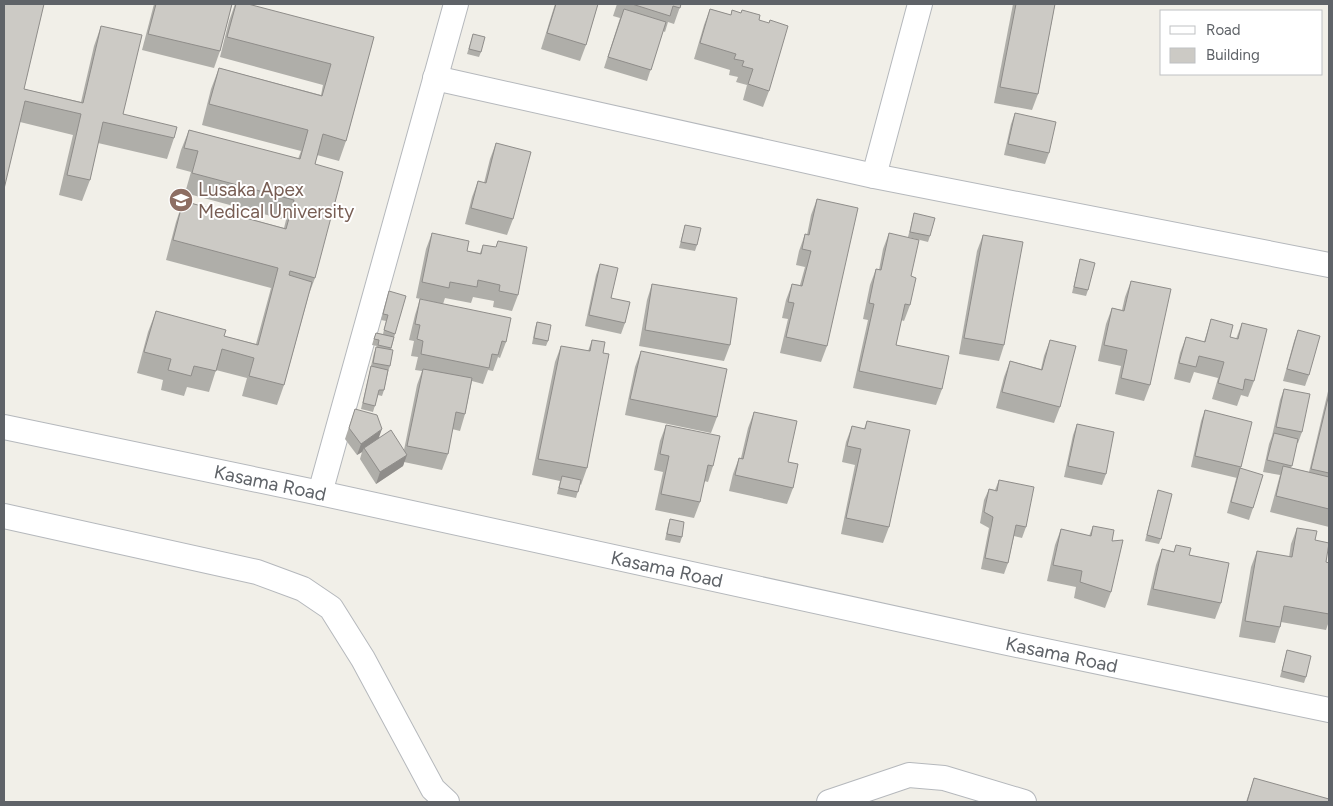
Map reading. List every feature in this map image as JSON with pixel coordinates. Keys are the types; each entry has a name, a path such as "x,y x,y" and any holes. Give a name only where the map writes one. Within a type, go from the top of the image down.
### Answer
{"street":[{"path":"320,493 456,4"},
{"path":"874,176 920,4"},
{"path":"435,78 874,176 1329,265"},
{"name":"Kasama Road","path":"4,427 1329,710"},
{"path":"4,516 257,572 303,589 331,608 363,659 433,788 447,802"},
{"path":"829,802 909,775 944,778 1024,802"}],"building":[{"path":"4,4 44,4 24,89 83,103 101,26 142,35 123,114 177,127 174,138 103,122 90,180 67,175 81,114 25,101 4,189"},
{"path":"156,4 232,4 220,51 148,34"},
{"path":"236,4 248,4 374,37 346,141 323,134 315,164 343,172 315,278 290,271 289,275 312,282 284,385 249,376 254,358 222,349 216,371 194,366 191,376 168,370 171,359 144,352 156,311 226,330 224,336 258,345 278,268 173,240 183,201 286,229 294,200 192,173 198,151 184,148 189,130 300,159 308,130 209,104 219,68 322,96 331,64 227,37"},
{"path":"556,4 598,4 586,45 547,33"},
{"path":"632,4 681,4 680,8 673,6 670,16"},
{"path":"1016,4 1055,4 1038,94 1000,87"},
{"path":"624,9 666,22 651,70 608,57"},
{"path":"710,9 731,15 732,10 741,13 742,10 760,15 759,20 769,23 770,20 788,26 769,91 748,84 753,69 742,66 744,61 734,59 736,54 700,43"},
{"path":"473,34 485,37 481,52 469,49"},
{"path":"1015,113 1056,122 1049,153 1008,144"},
{"path":"496,143 531,152 513,219 471,208 478,181 486,183"},
{"path":"817,199 858,208 827,346 786,337 794,303 788,302 792,284 802,286 811,251 802,249 805,234 809,235"},
{"path":"914,213 935,218 930,236 910,232"},
{"path":"685,225 701,228 697,245 681,242"},
{"path":"432,233 469,241 467,251 481,254 483,245 496,247 498,241 527,247 518,295 499,291 500,285 478,280 477,287 450,282 449,288 422,282"},
{"path":"889,233 919,240 911,276 916,278 910,305 905,304 896,345 949,356 942,389 859,371 874,304 869,303 876,269 881,270"},
{"path":"983,235 1023,242 1004,345 964,338"},
{"path":"1080,259 1095,263 1088,290 1074,287"},
{"path":"600,264 618,268 611,298 630,302 625,323 589,315"},
{"path":"1131,281 1171,289 1150,385 1121,378 1127,350 1104,345 1112,308 1124,311"},
{"path":"652,284 737,298 730,345 645,330"},
{"path":"389,291 406,296 395,334 384,330 388,315 383,314"},
{"path":"420,299 511,318 506,342 502,341 498,355 492,354 489,368 421,354 423,341 417,339 420,325 415,324"},
{"path":"1211,319 1233,325 1230,337 1238,339 1242,323 1267,329 1254,381 1245,379 1243,390 1218,383 1224,362 1199,356 1196,367 1179,363 1186,337 1205,342"},
{"path":"537,322 551,325 548,341 534,338"},
{"path":"1298,330 1320,336 1309,375 1287,369"},
{"path":"376,333 394,337 391,348 378,345 379,340 374,339"},
{"path":"592,340 605,342 603,353 609,354 587,468 538,459 561,346 590,351"},
{"path":"1050,340 1076,346 1060,407 1002,392 1010,361 1042,370"},
{"path":"376,347 393,350 390,366 373,363"},
{"path":"641,351 727,369 717,417 630,399"},
{"path":"371,366 388,370 384,390 379,390 375,406 363,403"},
{"path":"423,369 472,378 465,414 456,412 448,454 407,446"},
{"path":"1284,389 1310,394 1302,432 1276,427"},
{"path":"1329,394 1329,473 1311,469"},
{"path":"355,409 377,415 382,429 361,444 349,428"},
{"path":"1205,410 1252,422 1241,467 1195,456"},
{"path":"754,412 797,421 788,462 798,464 793,488 735,475 739,458 743,459"},
{"path":"867,421 910,430 889,527 846,518 861,449 847,446 852,426 865,429"},
{"path":"1077,424 1114,432 1106,474 1068,466"},
{"path":"666,425 720,436 713,466 708,465 700,502 661,494 669,456 660,454"},
{"path":"391,430 407,455 380,472 364,448"},
{"path":"1274,433 1298,439 1292,466 1267,460"},
{"path":"1283,466 1329,477 1329,509 1276,496"},
{"path":"1240,468 1263,475 1253,508 1231,502"},
{"path":"562,476 581,480 578,492 559,488"},
{"path":"999,480 1034,487 1026,527 1016,525 1008,563 985,558 993,517 984,512 989,489 997,491"},
{"path":"1158,490 1172,494 1161,539 1147,535"},
{"path":"670,519 684,522 682,537 667,534"},
{"path":"1093,526 1114,530 1112,541 1123,540 1111,592 1080,582 1082,571 1053,565 1061,529 1091,536"},
{"path":"1297,528 1317,531 1315,540 1329,543 1326,562 1329,563 1329,614 1284,606 1280,627 1245,621 1257,551 1292,557"},
{"path":"1176,545 1191,548 1189,555 1229,563 1221,603 1153,589 1162,549 1174,552"},
{"path":"1287,650 1311,656 1306,677 1282,671"},
{"path":"1254,778 1329,799 1329,802 1247,802"}],"place":[{"name":"Lusaka Apex Medical University","path":"181,200"}]}
